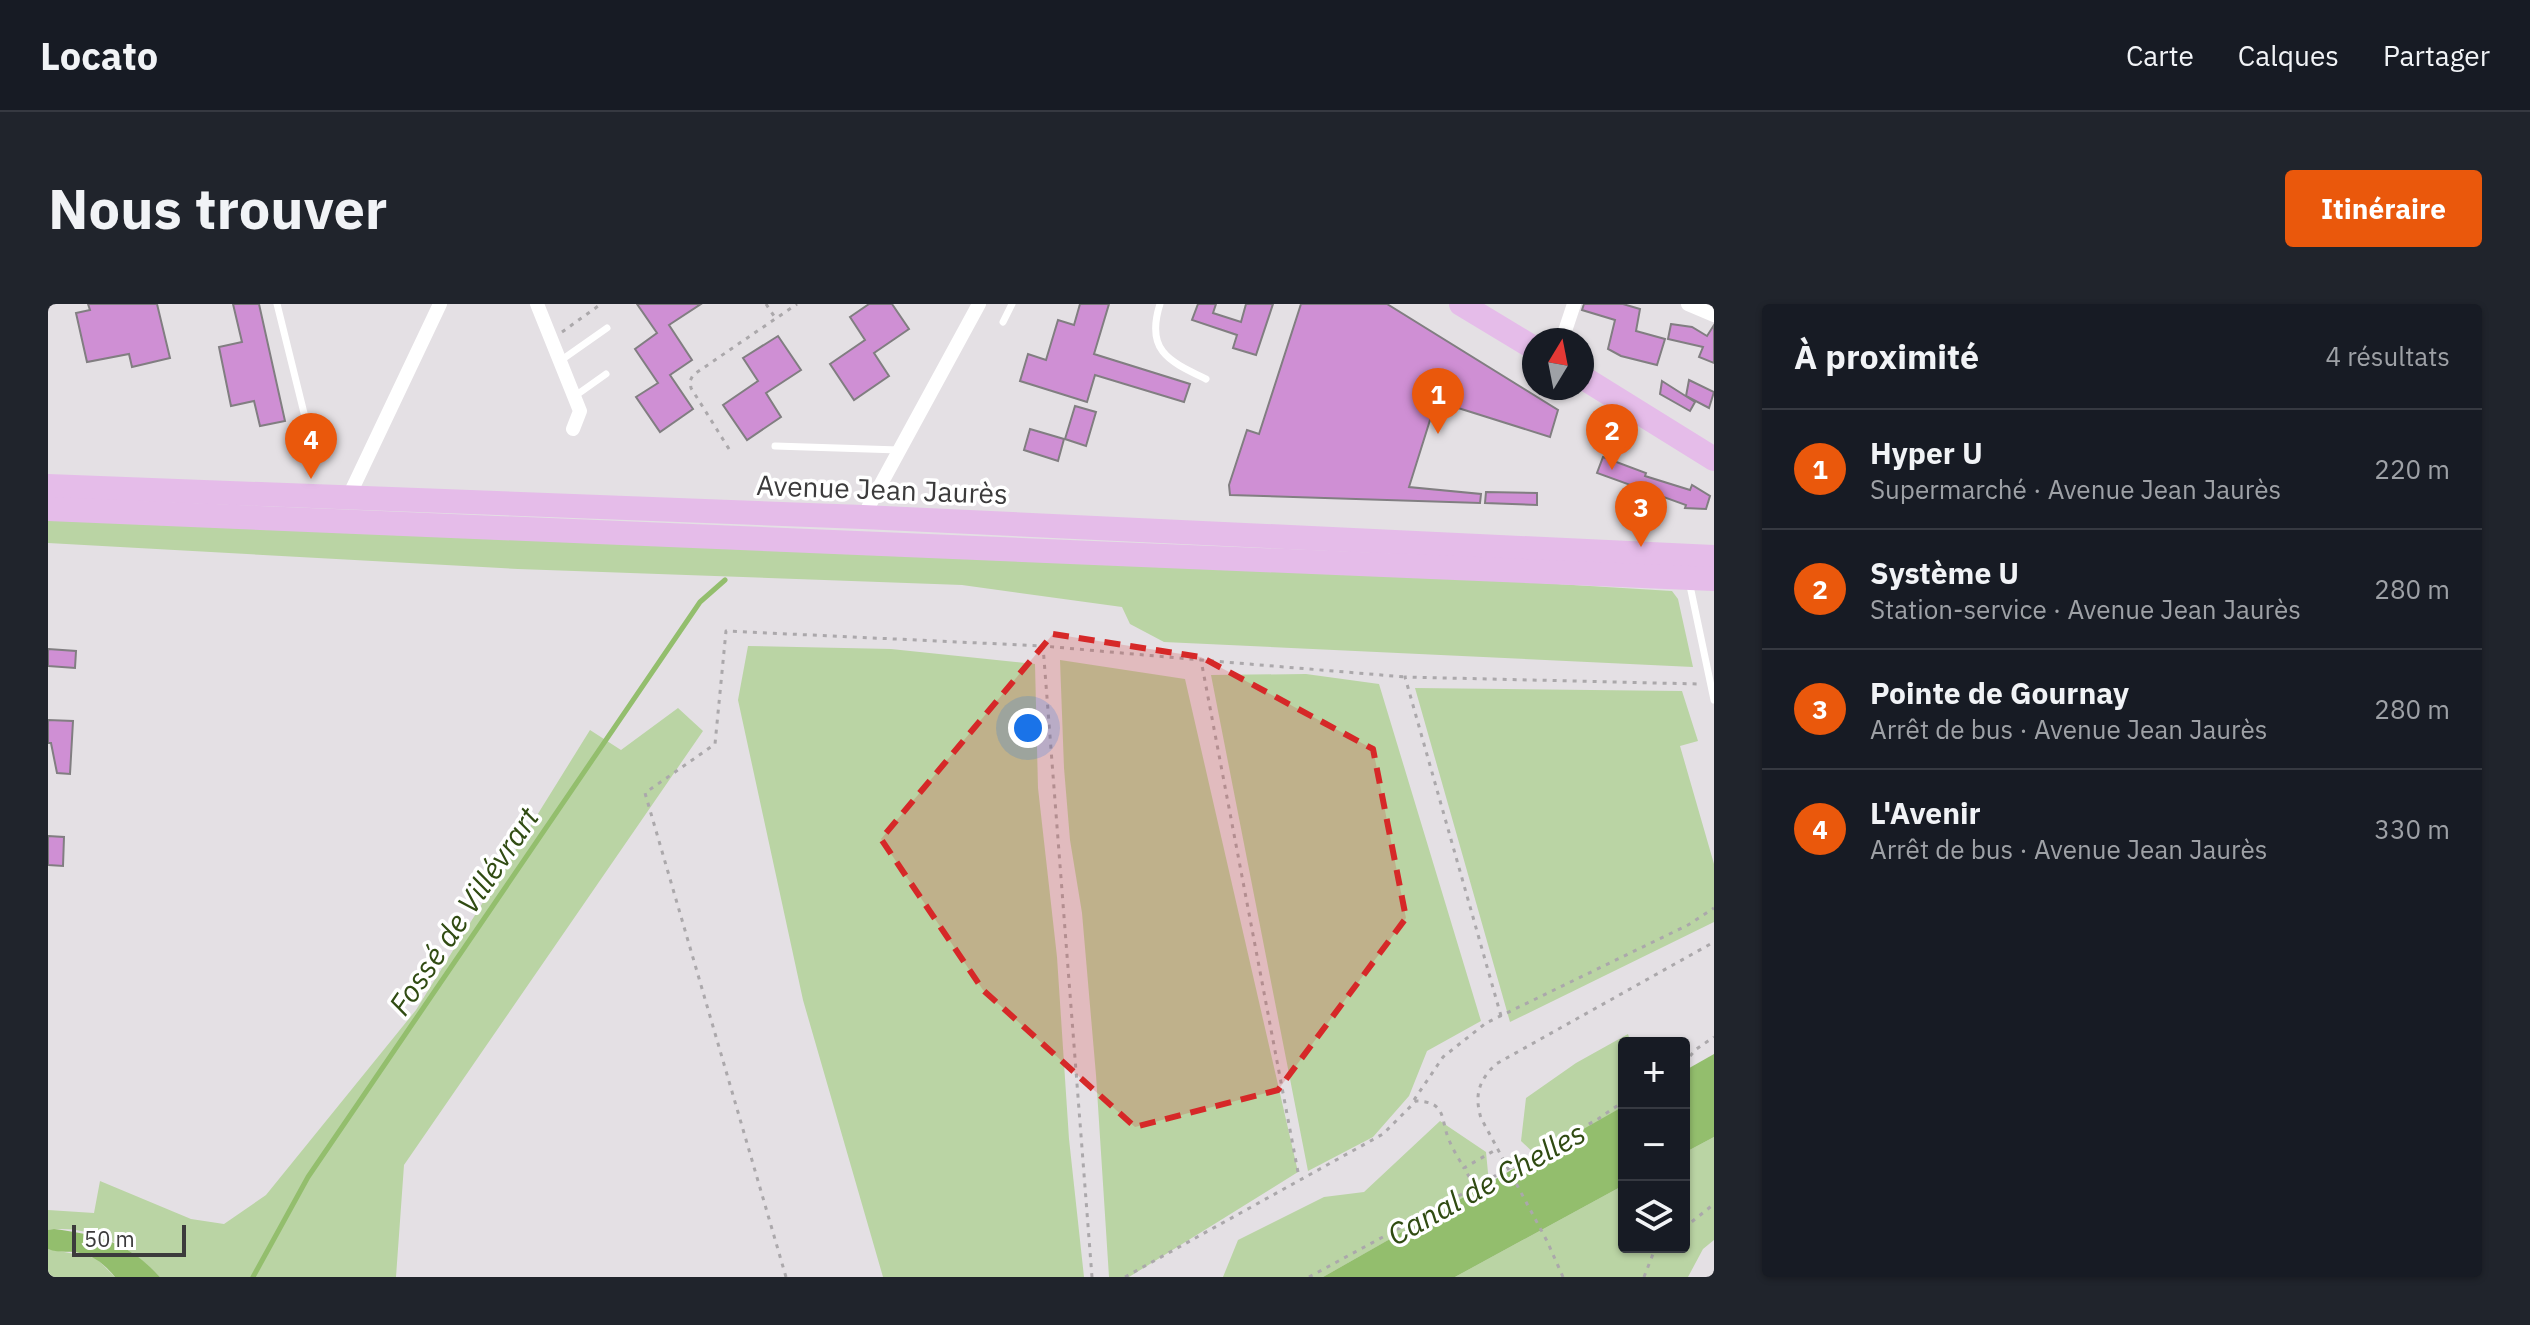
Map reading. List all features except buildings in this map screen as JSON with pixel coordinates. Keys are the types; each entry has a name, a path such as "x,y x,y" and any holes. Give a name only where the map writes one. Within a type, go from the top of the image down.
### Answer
{"main road":[{"path":"1461,304 1522,341"},
{"path":"1594,384 1714,459"},
{"name":"Avenue Jean Jaurès","path":"48,486 863,517 1714,557"},
{"name":"Avenue Jean Jaurès","path":"48,509 1714,579"}],"street":[{"path":"150,514 213,507 332,509 348,498 440,304"},
{"path":"537,304 580,411 573,429"},
{"path":"863,517 979,304"},
{"path":"1566,328 1574,304"},
{"path":"1688,304 1714,315"}],"lane":[{"path":"277,304 305,417"},
{"path":"1003,322 1012,304"},
{"path":"1160,304 1154,322 1158,345 1170,361 1206,379"},
{"path":"560,361 607,328"},
{"path":"575,396 606,374"},
{"path":"775,446 899,450"},
{"path":"1688,578 1714,700"}],"path":[{"path":"552,339 601,304"},
{"path":"766,304 776,319"},
{"path":"729,449 691,388 690,381 693,375 797,304"},
{"path":"786,1277 645,793 715,744 726,631 1043,646 1405,677 1711,684"},
{"path":"1043,646 1092,1277"},
{"path":"1201,660 1298,1172"},
{"path":"1405,677 1501,1016"},
{"path":"1125,1277 1383,1134 1412,1104 1443,1057 1486,1023 1688,925 1714,908"},
{"path":"1563,1277 1481,1118 1477,1102 1481,1081 1490,1070 1547,1034 1714,942"},
{"path":"1690,1056 1714,1037"},
{"path":"1412,1104 1428,1102 1436,1106 1443,1116 1449,1140 1475,1187"},
{"path":"1309,1277 1618,1105"},
{"path":"1464,1168 1497,1149"},
{"path":"1690,1223 1714,1204"},
{"path":"1644,1277 1654,1253"}],"highlighted area":[{"path":"1053,634 1201,657 1373,749 1406,918 1278,1090 1135,1127 983,990 881,839"}],"shaded area":[{"path":"48,515 1197,562 1672,591 1678,599 1693,667 1164,642 1130,624 1122,607 962,585 518,569 48,543"},
{"path":"748,646 891,649 1035,664 1038,788 1057,957 1069,1139 1084,1277 883,1277 803,1000 738,700"},
{"path":"1060,660 1185,679 1298,1172 1129,1277 1109,1277 1082,913 1070,840 1064,768"},
{"path":"1306,674 1379,684 1481,1021 1427,1051 1409,1096 1373,1137 1308,1171 1211,675"},
{"path":"1415,688 1682,691 1698,741 1680,746 1714,864 1714,922 1510,1022"},
{"path":"678,708 703,731 404,1165 396,1277 160,1277 137,1256 95,1234 48,1230 48,1210 94,1213 100,1181 191,1219 224,1224 266,1195 416,1010 590,730 621,750"},
{"path":"1618,1040 1618,1114 1540,1159 1521,1141 1526,1098 1576,1063"},
{"path":"1714,1054 1714,1137 1690,1150 1690,1109 1690,1068"},
{"path":"1618,1109 1618,1188 1455,1277 1323,1277"},
{"path":"1440,1121 1486,1152 1489,1183 1323,1277 1223,1277 1238,1240 1324,1197 1364,1192"},
{"path":"1714,1137 1714,1240 1703,1249 1688,1277 1455,1277 1618,1188 1618,1253 1690,1253 1690,1150"},
{"path":"48,1230 112,1242 136,1256 160,1277 115,1277 88,1255 48,1249"},
{"path":"48,1249 96,1258 115,1277 48,1277"}],"waterway":[{"name":"Fossé de Villévrart","path":"253,1277 308,1177 700,602 725,580"}],"place":[{"name":"Hyper U","path":"1438,434"},
{"name":"Système U","path":"1612,470"},
{"name":"L'Avenir","path":"311,479"},
{"name":"Pointe de Gournay","path":"1641,547"}],"water label":[{"name":"Canal de Chelles","path":"1486,1183"}]}
